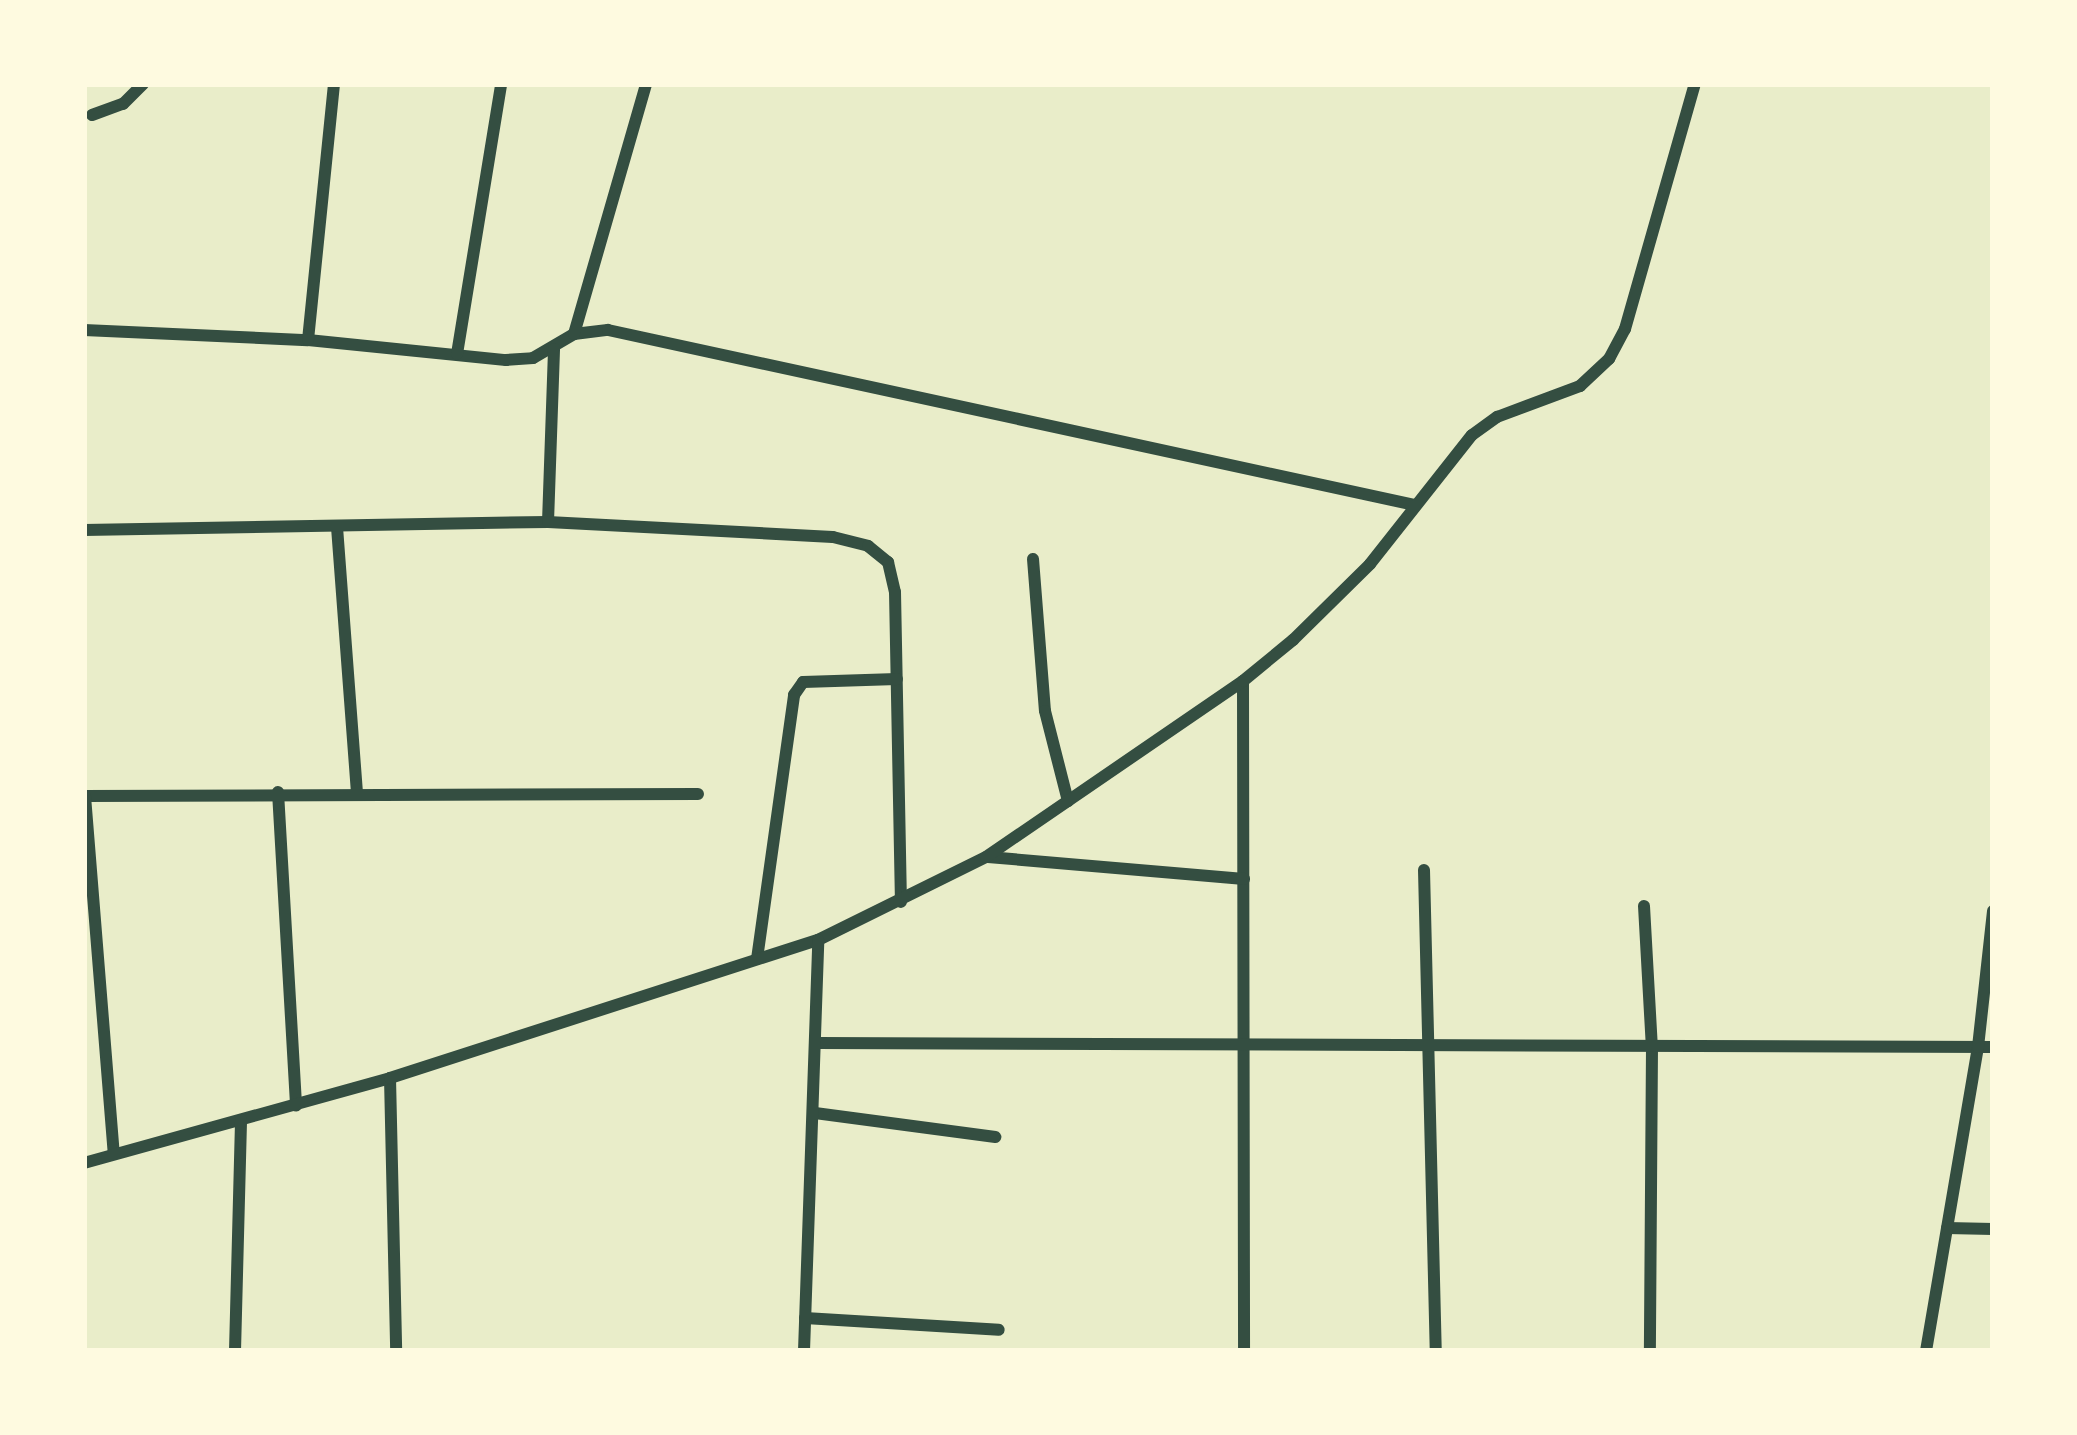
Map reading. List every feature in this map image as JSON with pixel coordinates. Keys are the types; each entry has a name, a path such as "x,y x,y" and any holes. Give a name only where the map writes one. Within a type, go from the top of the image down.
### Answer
{"street":[{"path":"92,115 123,104 143,84"},
{"path":"308,340 334,84"},
{"path":"457,354 501,84"},
{"path":"574,334 646,84"},
{"path":"84,1163 390,1078 818,940 986,857 1243,681 1342,594 1472,435 1497,417 1580,386 1610,359 1625,329 1696,84"},
{"path":"84,330 308,340 506,359 554,349 574,334 608,330 1415,505"},
{"path":"548,522 554,349"},
{"path":"84,530 548,522 833,537 868,546 888,562 895,592 901,902"},
{"path":"337,527 357,791"},
{"path":"1034,559 1046,711 1068,801"},
{"path":"757,959 794,695 802,682 897,679"},
{"path":"1243,681 1244,1351"},
{"path":"278,791 296,1105"},
{"path":"114,1153 84,796 278,791 698,794"},
{"path":"986,857 1244,879"},
{"path":"1424,870 1436,1351"},
{"path":"1644,906 1652,1047 1650,1351"},
{"path":"1926,1351 1985,1047 1993,911"},
{"path":"804,1351 818,940"},
{"path":"818,1043 1985,1047"},
{"path":"390,1078 396,1351"},
{"path":"815,1113 995,1137"},
{"path":"235,1351 241,1120"},
{"path":"1947,1228 1993,1229"},
{"path":"805,1318 1000,1330"}]}
